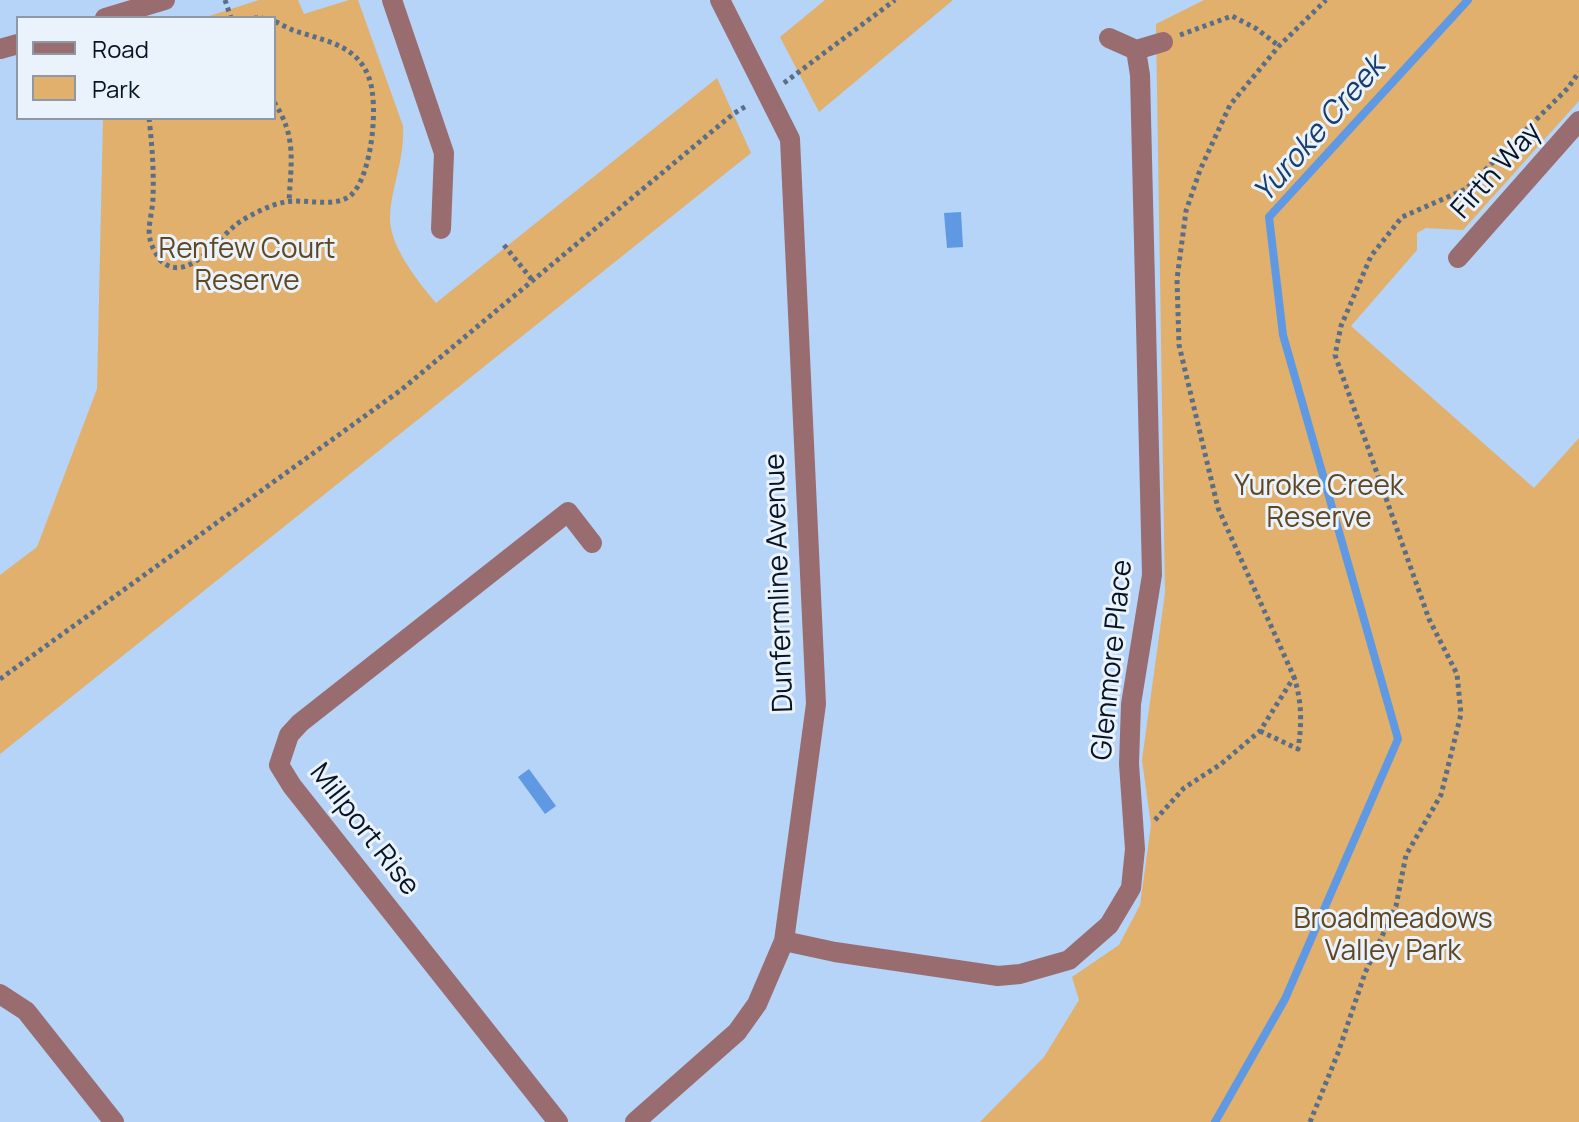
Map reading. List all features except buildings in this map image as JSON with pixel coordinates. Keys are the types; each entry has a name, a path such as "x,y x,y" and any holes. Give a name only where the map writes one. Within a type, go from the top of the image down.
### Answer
{"street":[{"path":"112,16 165,0"},
{"path":"392,0 444,153 441,229"},
{"name":"Dunfermline Avenue","path":"635,1122 737,1032 757,1004 784,941 816,704 790,139 720,0"},
{"path":"1109,38 1136,50 1163,42"},
{"name":"Glenmore Place","path":"784,941 835,952 998,976 1020,974 1069,960 1109,925 1131,888 1135,849 1129,764 1131,704 1152,575 1140,75 1136,50"},
{"name":"Firth Way","path":"1458,258 1579,121"},
{"name":"Millport Rise","path":"558,1122 292,786 279,765 289,735 300,723 566,502 592,543"},
{"path":"0,994 26,1011 114,1122"}],"path":[{"path":"0,679 401,390 733,114 799,74 895,0"},
{"path":"1260,731 1298,749 1302,722 1299,694 1218,508 1179,345 1177,279 1186,211 1200,170 1230,105 1279,46 1326,0"},
{"path":"1163,42 1232,16 1257,29 1279,46"},
{"path":"149,120 154,171 149,239 164,263 177,267 191,264 241,221 264,210 289,202 339,200 354,191 363,175 370,141 373,98 365,67 350,51 276,22"},
{"path":"1310,1122 1365,973 1396,906 1406,855 1441,795 1461,714 1457,674 1429,619 1335,355 1341,326 1371,256 1402,217 1466,189 1568,88 1579,72"},
{"path":"276,105 285,119 292,146 289,202"},
{"path":"504,245 533,281"},
{"path":"1134,832 1151,825 1184,788 1221,764 1260,731 1294,677"}],"green space":[{"name":"Renfew Court Reserve","path":"259,0 298,0 304,14 358,0 403,126 402,151 391,208 392,231 407,264 436,303 717,78 751,153 0,754 0,575 37,547 97,389 103,120 276,120 276,16 209,16"},
{"path":"825,0 953,0 819,112 780,37"},
{"path":"1204,0 1579,0 1579,101 1463,230 1426,228 1417,233 1417,250 1351,326 1534,488 1579,438 1579,1122 980,1122 1044,1057 1079,1000 1072,977 1119,945 1140,905 1151,825 1142,760 1165,593 1156,24"}],"water":[{"path":"961,212 963,247 947,248 944,213"},
{"path":"529,769 556,806 545,814 518,777"}],"waterway":[{"name":"Yuroke Creek","path":"1215,1122 1285,999 1398,739 1283,335 1269,217 1468,0"}],"park label":[{"name":"Yuroke Creek Reserve","path":"1319,503"},
{"name":"Broadmeadows Valley Park","path":"1393,936"}]}
